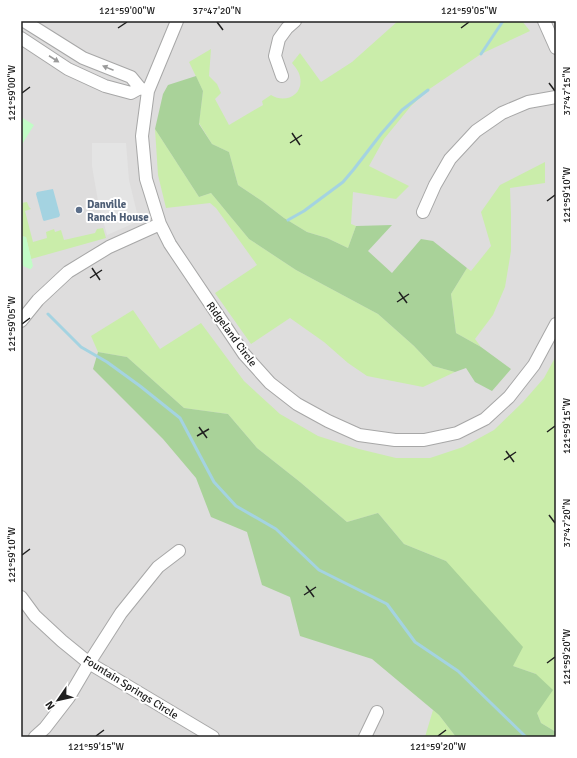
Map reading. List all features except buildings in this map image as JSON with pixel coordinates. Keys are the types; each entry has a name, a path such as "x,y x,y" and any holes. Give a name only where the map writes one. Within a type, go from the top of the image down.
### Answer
{"street":[{"path":"24,21 83,58 131,77 144,90"},
{"name":"Ridgeland Circle","path":"177,21 144,90 142,136 146,179 160,224 170,244 244,354 270,383 298,404 328,421 359,435 396,440 424,440 457,433 485,419 509,397 534,365 556,324"},
{"path":"282,76 275,56 279,40 287,28 295,21"},
{"path":"544,21 556,48"},
{"path":"21,38 68,69 105,86 130,93 144,90"},
{"path":"423,212 435,185 450,159 476,131 502,113 528,102 556,97"},
{"path":"21,321 38,300 68,272 109,247 160,224"},
{"path":"36,737 45,728 69,697 121,613 158,567 179,551"},
{"name":"Fountain Springs Circle","path":"21,597 35,616 89,663 210,736"},
{"path":"365,737 377,712"}],"shaded area":[{"path":"21,21 556,21 556,737 21,737"},
{"path":"92,143 126,143 129,180 139,221 107,235 99,207 92,166"}],"green space":[{"path":"398,21 522,21 530,31 481,54 428,90 411,106 384,139 369,166 409,186 396,199 353,192 351,224 356,226 348,248 327,238 307,232 284,218 238,185 229,152 212,144 199,123 203,91 189,62 211,49 209,76 217,84 221,93 215,99 229,125 263,105 262,101 271,95 282,99 296,93 299,89 300,77 298,71 292,63 300,53 321,82 352,62"},
{"path":"196,76 203,91 199,124 212,144 229,152 238,185 284,218 307,232 327,238 348,248 356,226 392,225 368,251 392,273 421,239 433,241 467,268 451,294 456,333 481,347 511,369 492,391 475,382 466,368 455,372 433,366 414,346 378,314 296,270 249,239 211,193 199,197 155,129 163,94 168,85"},
{"path":"21,117 34,125 21,146"},
{"path":"155,129 199,197 211,193 249,239 296,270 378,314 414,346 433,366 455,372 423,387 367,376 348,363 324,342 290,318 251,344 215,293 257,265 216,208 210,203 166,208 158,175"},
{"path":"545,162 545,183 510,188 511,251 505,287 493,315 475,339 481,347 456,333 451,294 467,268 471,271 491,246 481,212 500,185"},
{"path":"27,202 31,209 25,211 33,242 47,238 46,232 54,229 55,232 61,230 64,240 95,233 97,229 103,228 106,238 31,259 26,237 21,236 21,203"},
{"path":"21,236 26,237 33,266 31,269 23,266 21,262"},
{"path":"133,310 160,349 201,323 244,381 280,414 318,436 359,449 396,458 430,458 463,447 494,430 523,402 544,378 556,356 556,732 541,723 537,713 536,674 513,666 446,561 404,544 378,513 347,522 257,448 228,414 184,408 127,357 98,352 91,336"},
{"path":"98,352 127,357 184,408 228,414 257,448 347,522 378,513 404,544 446,561 523,647 513,666 536,674 553,690 537,713 541,723 556,732 556,737 456,737 439,715 372,659 300,636 290,597 262,585 247,532 211,517 196,478 163,439 93,369"},
{"path":"433,710 439,715 456,737 425,737"}],"water":[{"path":"53,189 60,215 59,217 44,221 36,194 37,192"}],"waterway":[{"path":"481,54 503,21"},
{"path":"288,220 304,211 343,182 402,110 428,90"},
{"path":"48,314 81,347 107,362 180,418 214,482 236,506 276,529 319,570 387,604 415,642 458,671 526,737"}],"place":[{"name":"Danville Ranch House","path":"79,210"}]}
